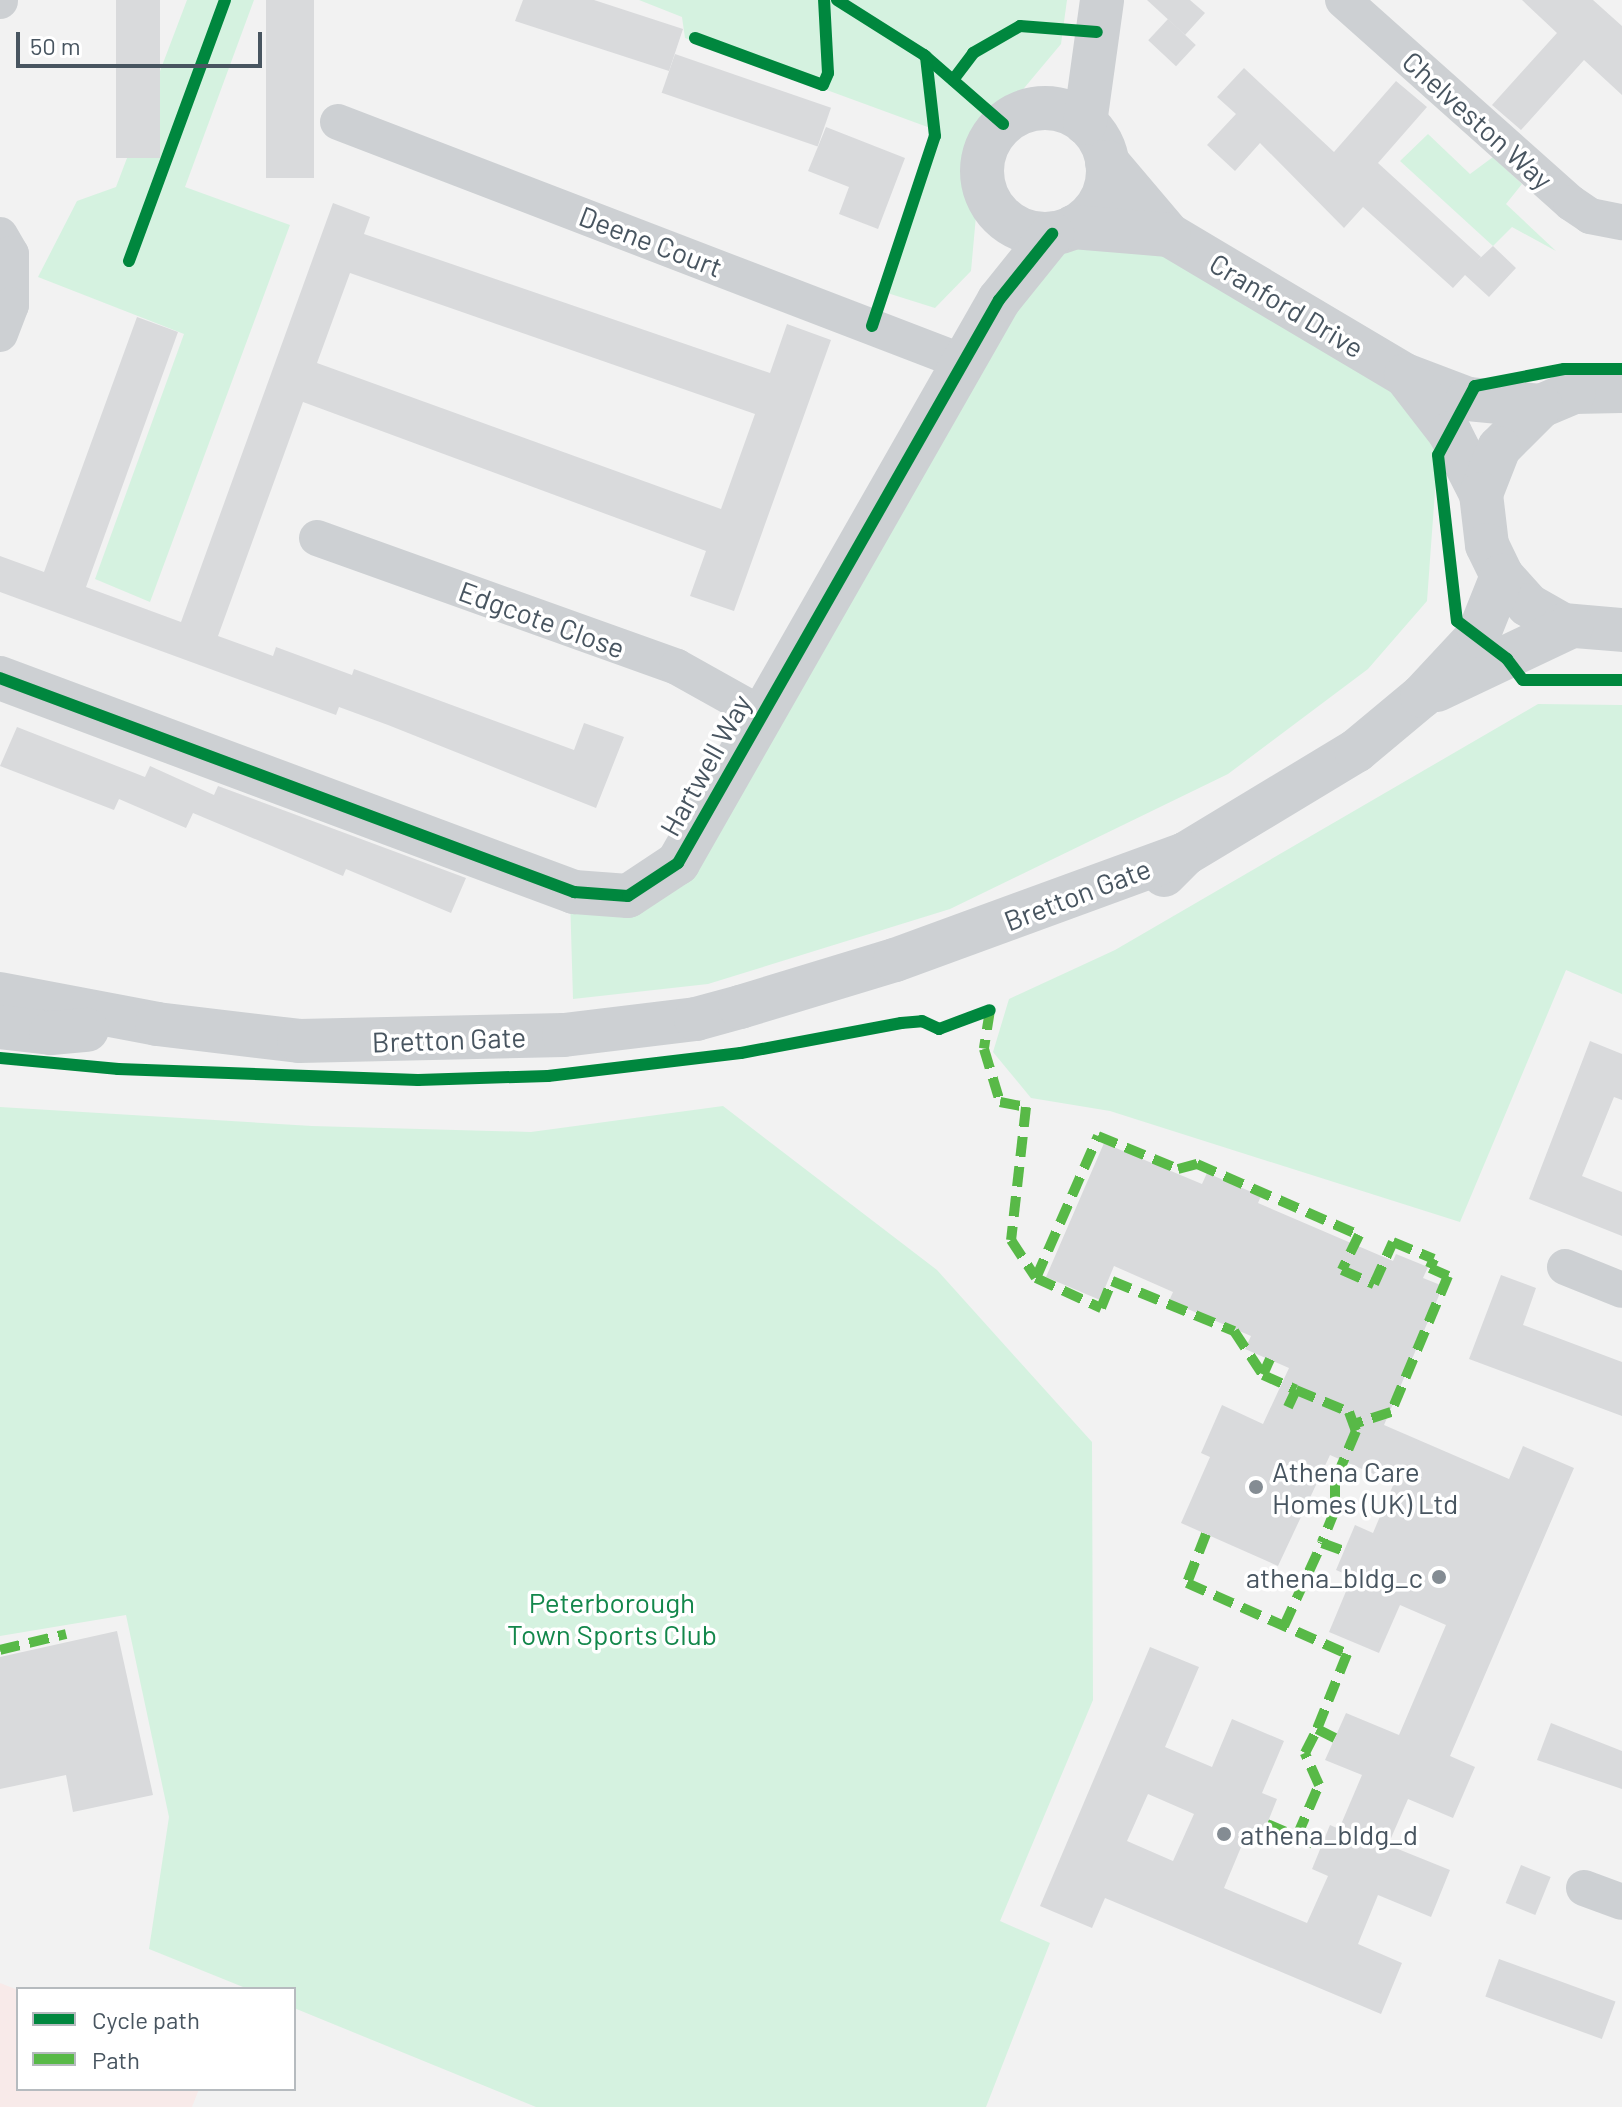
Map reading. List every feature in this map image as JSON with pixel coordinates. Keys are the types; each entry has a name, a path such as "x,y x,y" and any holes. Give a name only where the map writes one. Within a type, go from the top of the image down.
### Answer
{"street":[{"name":"Chelveston Way","path":"1343,0 1571,203 1590,216 1622,222"},
{"path":"999,300 994,209 985,193 984,156 1003,124 1024,112 1098,20"},
{"path":"1085,123 1098,20"},
{"path":"994,209 1030,233 1063,231 1101,200 1107,162 1085,123 1066,112 1024,112"},
{"name":"Deene Court","path":"338,122 963,362"},
{"name":"Cranford Drive","path":"1107,162 1169,235 1405,375 1468,399 1541,406"},
{"name":"Hartwell Way","path":"0,678 574,892 628,896 678,863 999,300 1063,231"},
{"name":"Cranford Drive","path":"1063,231 1169,235"},
{"path":"0,235 11,254 11,305 0,334"},
{"name":"Cranford Drive","path":"1405,375 1450,433 1481,494"},
{"path":"1622,391 1574,392 1541,406 1499,448 1481,494 1487,545 1502,576 1528,605 1572,626 1622,630"},
{"name":"Edgcote Close","path":"317,538 677,667 761,714"},
{"name":"Bretton Gate","path":"0,994 157,1024 299,1041 480,1040 696,1019 740,1007 791,1009 1020,945 1095,917 1152,886 1185,854 1356,751 1422,696 1478,636 1502,576"},
{"name":"Bretton Gate","path":"1422,696 1572,626"},
{"name":"Bretton Gate","path":"0,1027 51,1033 157,1024"},
{"path":"1565,1267 1622,1290"},
{"path":"1584,1888 1622,1902"}],"shaded area":[{"path":"0,1983 16,1989 16,2091 198,2091 192,2107 0,2107"}],"green space":[{"path":"187,0 254,0 185,187 290,225 150,602 95,579 184,334 38,277 77,201 116,187"},
{"path":"639,0 1067,0 1061,44 974,148 977,205 971,271 935,308 881,291 933,129 685,38 682,17"},
{"path":"1428,134 1470,174 1493,157 1522,184 1506,204 1556,251 1512,227 1493,246 1400,161"},
{"path":"1057,242 1166,245 1375,372 1439,436 1427,601 1368,669 1228,774 950,909 708,984 573,999 570,897 632,905"},
{"path":"1538,704 1622,705 1622,994 1566,970 1460,1222 1110,1111 1031,1098 993,1052 1009,999 1115,950"},
{"name":"Peterborough Town Sports Club","path":"723,1106 937,1270 1092,1442 1093,1700 1000,1921 1050,1943 986,2107 536,2107 296,2009 296,1987 243,1987 149,1949 169,1817 126,1615 0,1636 0,1107 312,1126 531,1132"}],"building":[{"path":"116,0 160,0 160,158 116,158"},
{"path":"266,0 314,0 314,178 266,178"},
{"path":"523,0 594,0 683,29 669,71 515,21"},
{"path":"1147,0 1190,0 1205,13 1185,35"},
{"path":"1522,0 1593,0 1622,26 1622,95 1584,60 1521,130 1492,105 1557,33"},
{"path":"1168,19 1196,45 1176,66 1148,40"},
{"path":"675,54 831,108 818,146 662,93"},
{"path":"1244,68 1334,152 1396,81 1427,107 1378,163 1481,257 1477,261 1493,246 1516,268 1489,297 1465,275 1453,288 1363,207 1344,228 1260,143 1235,171 1207,145 1236,114 1217,97"},
{"path":"826,127 905,158 878,229 839,214 849,187 808,171"},
{"path":"333,203 370,217 364,234 770,373 787,324 831,340 734,611 690,596 706,551 303,402 218,636 273,656 276,647 352,675 354,669 574,750 584,723 624,737 596,808 339,707 336,715 0,592 0,556 44,572 137,317 178,332 86,587 181,622","holes":["350,273 755,414 721,509 317,363"]},
{"path":"17,727 145,777 150,766 214,795 218,786 466,878 451,913 346,869 343,876 193,813 186,828 119,799 114,810 0,766"},
{"path":"1590,1041 1622,1054 1622,1100 1614,1097 1582,1176 1622,1192 1622,1236 1529,1199"},
{"path":"1104,1143 1202,1184 1207,1173 1261,1196 1258,1203 1393,1261 1396,1254 1428,1267 1423,1278 1443,1286 1384,1425 1509,1479 1523,1446 1574,1468 1450,1756 1475,1767 1453,1818 1408,1799 1388,1845 1450,1870 1431,1917 1378,1895 1358,1944 1402,1963 1381,2014 1105,1898 1092,1928 1040,1906 1150,1647 1199,1667 1165,1747 1212,1767 1232,1719 1284,1741 1262,1793 1277,1799 1267,1824 1258,1846 1244,1840 1224,1888 1307,1923 1328,1876 1312,1869 1330,1825 1339,1829 1362,1775 1325,1760 1346,1713 1399,1735 1446,1625 1400,1605 1379,1653 1329,1632 1352,1577 1336,1570 1355,1525 1373,1533 1394,1483 1330,1455 1278,1566 1181,1523 1210,1457 1201,1453 1222,1405 1263,1424 1289,1368 1245,1349 1251,1336 1169,1301 1173,1292 1114,1266 1100,1300 1046,1277","holes":["1148,1794 1194,1814 1173,1861 1127,1841"]},
{"path":"1501,1275 1536,1288 1523,1325 1622,1362 1622,1416 1469,1359"},
{"path":"117,1631 153,1795 73,1812 66,1775 0,1789 0,1657"},
{"path":"1551,1723 1622,1751 1622,1789 1537,1760"},
{"path":"1521,1865 1551,1877 1535,1915 1506,1903"},
{"path":"1499,1959 1616,2001 1602,2039 1485,1997"}],"marked path":[{"path":"990,1010 984,1049 1000,1102 1026,1107 1011,1240 1036,1278 1101,1308 1112,1281 1234,1331 1263,1375"},
{"path":"1036,1278 1098,1136 1178,1169 1197,1164 1359,1235 1342,1270 1374,1284 1393,1242 1434,1259 1430,1268 1448,1276 1391,1412 1353,1424"},
{"path":"1270,1359 1263,1375 1296,1390 1288,1407"},
{"path":"1296,1390 1349,1412 1356,1431 1335,1481 1335,1510 1322,1543"},
{"path":"1206,1534 1187,1583 1347,1654 1317,1729 1335,1738"},
{"path":"1284,1626 1322,1543 1344,1551"},
{"path":"0,1650 66,1634"},
{"path":"1297,1836 1319,1785 1305,1753 1317,1729"},
{"path":"1267,1824 1321,1847"}],"cycle path":[{"path":"129,261 225,0"},
{"path":"695,38 823,85 828,73 824,0"},
{"path":"837,0 924,55 1003,124"},
{"path":"953,80 973,53 1020,26 1097,32"},
{"path":"872,326 935,136 926,57"},
{"path":"0,678 574,892 628,896 678,863 999,300 1052,234"},
{"path":"1622,369 1564,369 1475,386 1438,455 1457,621 1507,659 1523,680 1622,680"},
{"path":"0,1058 118,1069 418,1080 548,1076 741,1053 901,1023 922,1021 939,1029 990,1010"}],"place":[{"name":"Athena Care Homes (UK) Ltd","path":"1256,1487"},
{"name":"athena_bldg_c","path":"1439,1577"},
{"name":"athena_bldg_d","path":"1224,1834"}]}
